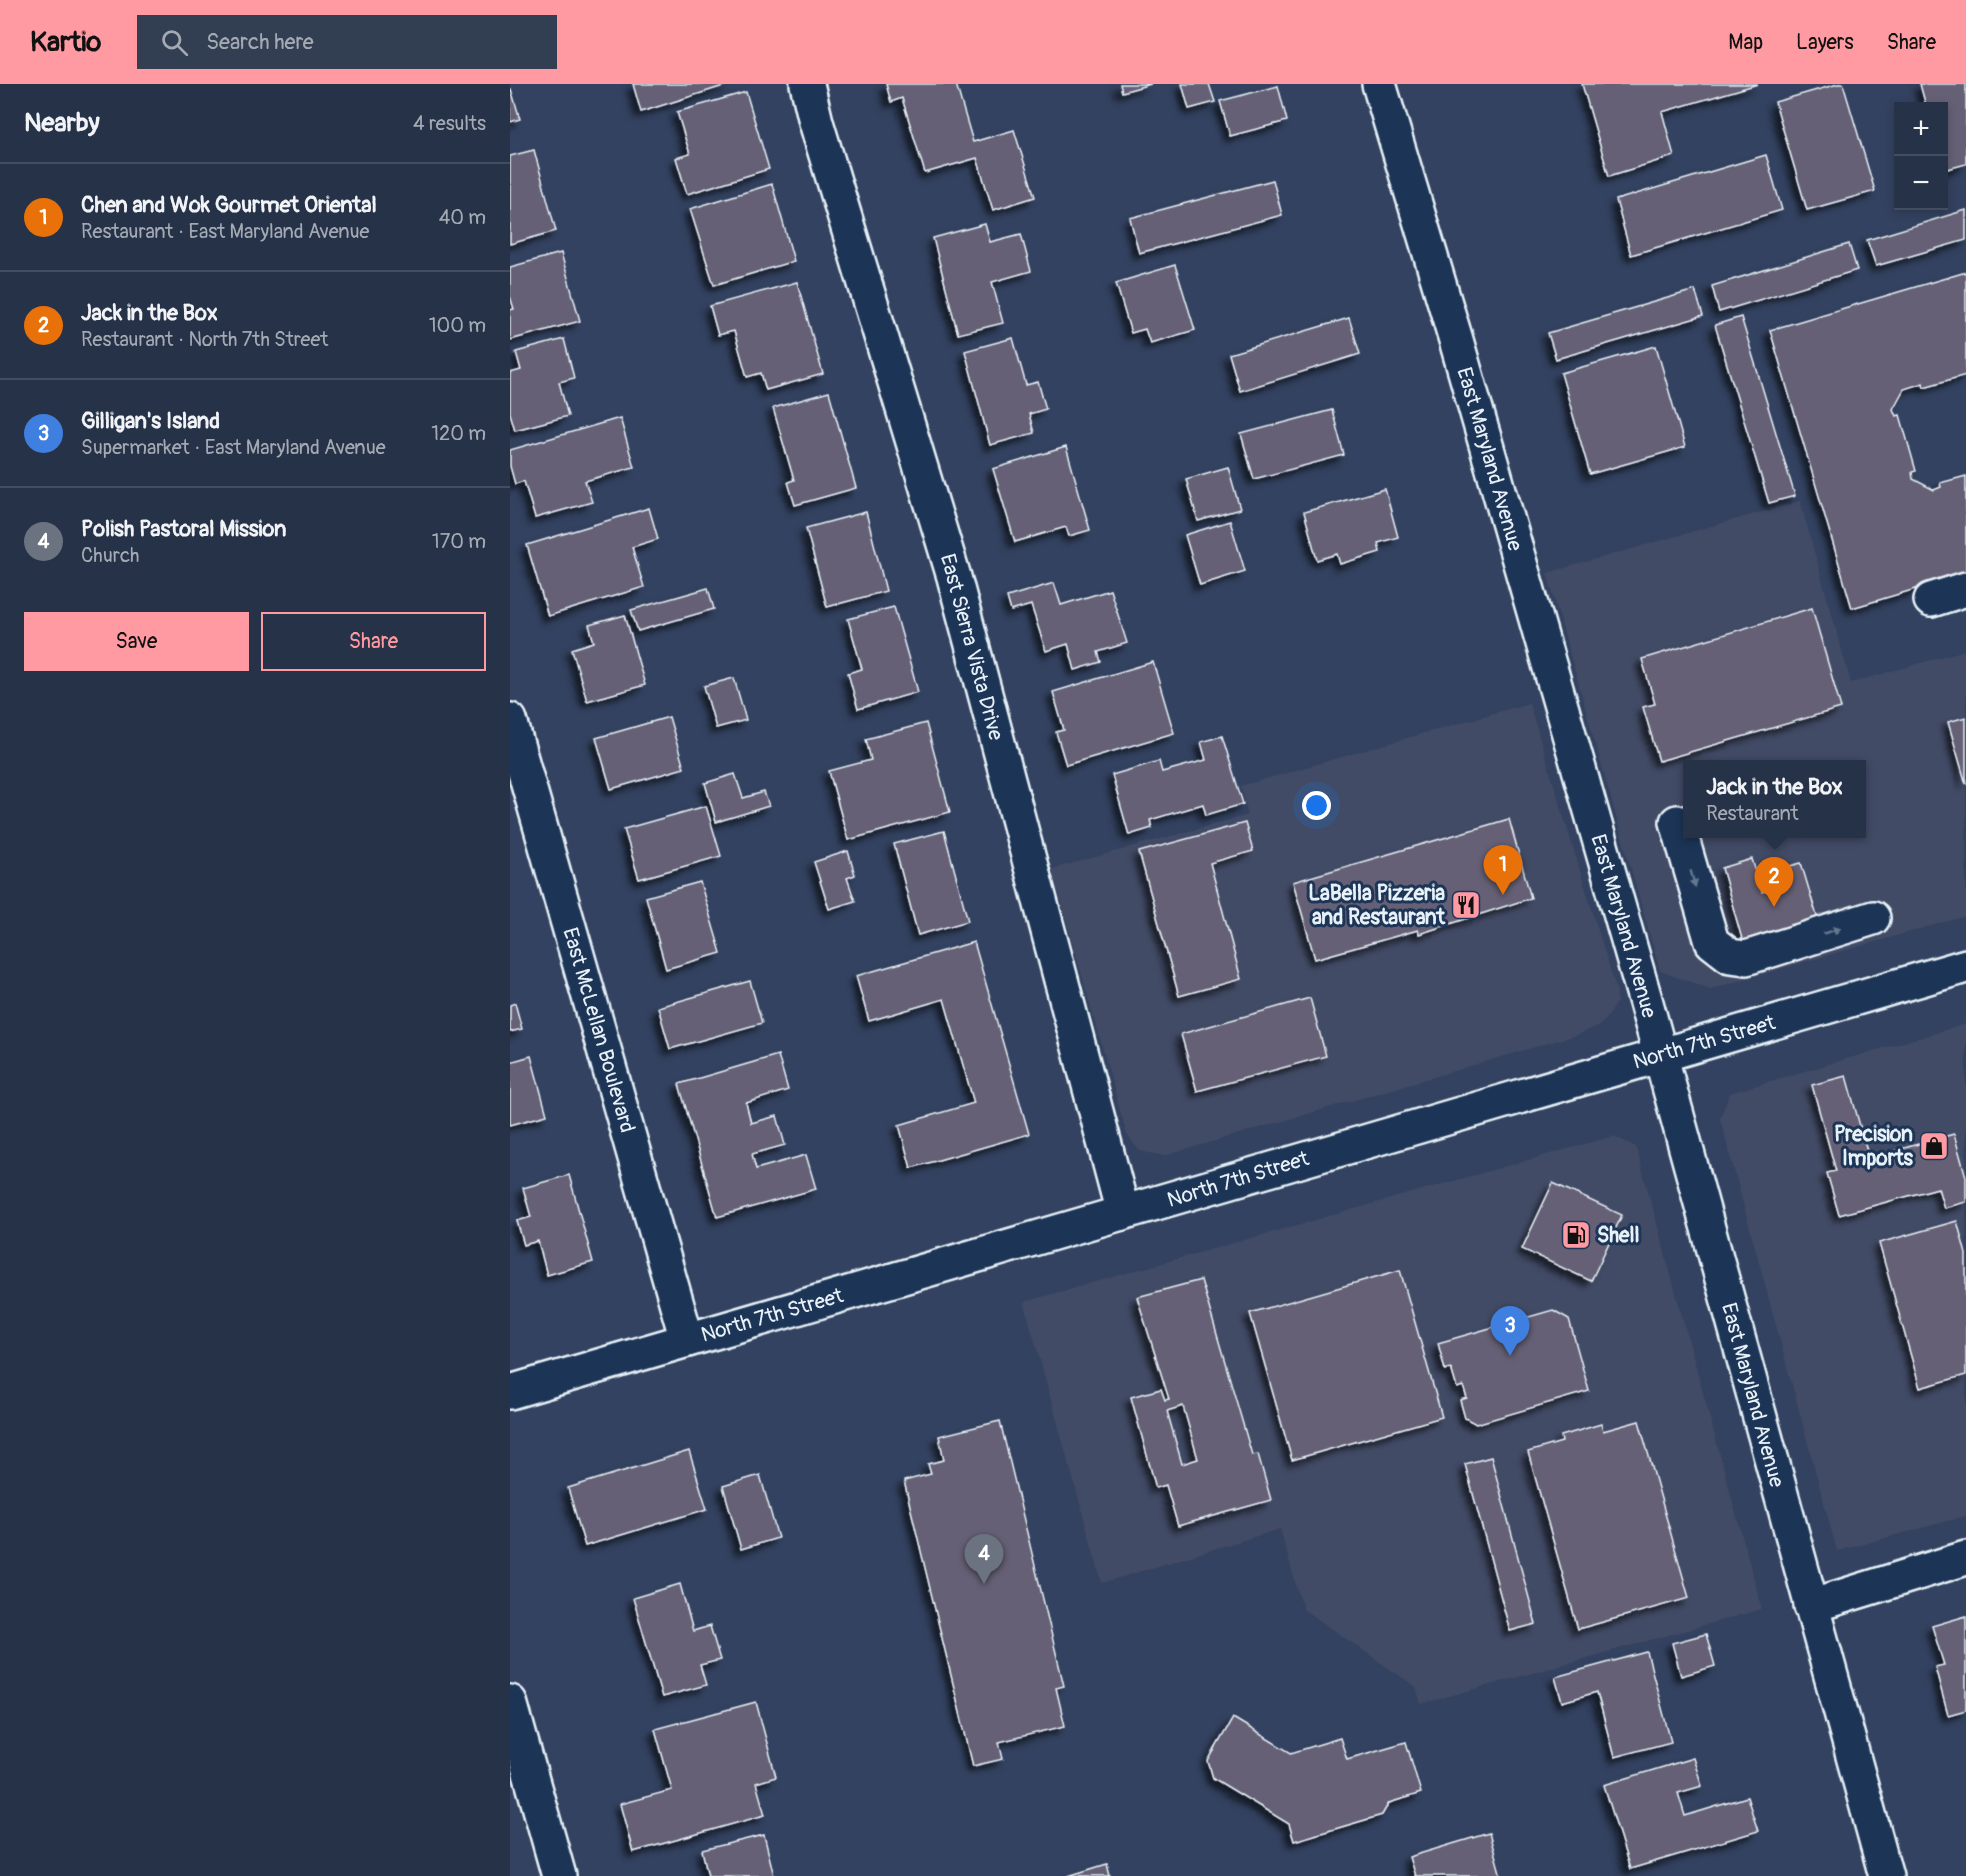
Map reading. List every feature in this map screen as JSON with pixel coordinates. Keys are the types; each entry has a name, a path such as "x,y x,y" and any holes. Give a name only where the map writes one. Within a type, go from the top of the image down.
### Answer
{"street":[{"name":"East Sierra Vista Drive","path":"807,84 816,122 954,577 1123,1213"},
{"name":"East Maryland Avenue","path":"1379,84 1456,340 1660,1054 1886,1876"},
{"path":"1931,600 1966,589"},
{"name":"East McLellan Boulevard","path":"510,720 687,1340"},
{"path":"1677,822 1712,942 1730,956 1746,958 1873,918"},
{"name":"North 7th Street","path":"510,1392 1966,966"},
{"path":"1811,1606 1966,1558"},
{"path":"510,1701 559,1876"}],"shaded area":[{"path":"1800,501 1851,683 1966,650 1966,916 1710,989 1660,971 1547,573"},
{"path":"1529,703 1617,992 1617,1002 1610,1014 1600,1025 1576,1035 1164,1156 1140,1151 1127,1135 1052,869 1248,815 1241,786"},
{"path":"1966,1024 1966,1516 1837,1551 1720,1118 1730,1093"},
{"path":"1614,1136 1636,1147 1762,1609 1421,1704 1416,1687 1303,1609 1280,1529 1102,1583 1024,1302"}],"building":[{"path":"633,84 730,84 641,112"},
{"path":"886,84 956,84 973,142 1014,130 1035,197 993,210 977,158 925,173 902,98 891,102"},
{"path":"1120,84 1151,84 1122,92"},
{"path":"1182,84 1209,84 1215,102 1189,109"},
{"path":"1582,84 1758,84 1662,112 1674,156 1609,176"},
{"path":"1843,84 1875,191 1807,210 1775,102"},
{"path":"1920,84 1966,84 1966,164 1948,169 1948,102 1925,102"},
{"path":"1278,86 1287,121 1230,136 1220,101"},
{"path":"510,89 520,119 510,122"},
{"path":"746,92 769,169 687,194 676,158 690,154 677,112"},
{"path":"534,150 556,231 510,244 510,156"},
{"path":"1766,155 1782,210 1631,255 1616,200"},
{"path":"1273,180 1282,215 1139,253 1130,218"},
{"path":"772,184 794,261 714,285 690,209"},
{"path":"1966,210 1966,240 1876,266 1867,240"},
{"path":"985,224 990,242 1021,234 1031,271 992,282 1003,323 958,334 933,238"},
{"path":"1849,244 1857,270 1719,312 1712,286"},
{"path":"561,253 580,321 510,340 510,310 514,309 510,296 510,267"},
{"path":"1175,265 1195,330 1150,343 1145,329 1131,333 1116,283"},
{"path":"1966,272 1966,375 1924,387 1923,383 1904,389 1893,409 1896,416 1900,415 1916,471 1912,472 1913,479 1934,490 1941,487 1940,483 1966,476 1966,574 1852,608 1770,330"},
{"path":"797,282 823,374 766,390 761,373 747,377 734,331 718,335 710,306"},
{"path":"1695,290 1703,316 1556,359 1548,333"},
{"path":"1741,317 1795,496 1769,503 1715,325"},
{"path":"1349,318 1360,354 1240,391 1229,354"},
{"path":"1013,338 1026,385 1038,382 1046,409 1029,414 1034,433 990,445 965,351"},
{"path":"564,339 574,378 559,382 568,416 515,430 510,413 510,373 521,370 516,352"},
{"path":"1656,346 1685,447 1590,474 1561,373"},
{"path":"829,392 856,488 795,505 788,482 794,480 773,408"},
{"path":"1332,410 1344,455 1254,479 1241,434"},
{"path":"620,418 634,467 585,481 592,502 535,518 524,481 515,484 510,466 510,450"},
{"path":"1066,447 1090,530 1069,536 1066,527 1015,542 993,469"},
{"path":"1228,467 1240,509 1198,521 1186,479"},
{"path":"1385,489 1398,537 1378,543 1380,552 1340,564 1337,554 1317,560 1304,512"},
{"path":"649,508 658,539 632,547 644,587 548,616 527,545"},
{"path":"866,512 886,591 827,607 806,528"},
{"path":"1230,521 1245,571 1200,585 1185,535"},
{"path":"1054,583 1061,605 1110,590 1127,643 1098,652 1101,662 1075,670 1068,644 1046,651 1031,605 1011,611 1007,597"},
{"path":"708,588 714,609 638,631 631,610"},
{"path":"894,607 918,692 858,709 848,673 862,669 848,619"},
{"path":"1812,608 1841,708 1659,761 1643,707 1655,704 1642,659"},
{"path":"625,615 645,685 587,701 572,649 594,642 589,625"},
{"path":"1153,662 1174,733 1066,765 1056,732 1064,730 1053,692"},
{"path":"734,678 746,720 716,728 704,686"},
{"path":"669,717 684,768 611,789 596,738"},
{"path":"1966,717 1966,784 1948,722"},
{"path":"926,723 950,812 848,840 829,771 871,760 866,739"},
{"path":"1222,736 1243,804 1206,815 1203,804 1150,820 1152,828 1129,835 1112,775 1159,761 1162,772 1206,760 1201,742"},
{"path":"735,774 743,798 764,792 769,806 716,822 705,783"},
{"path":"706,806 721,856 639,879 624,829"},
{"path":"1509,819 1531,898 1419,934 1418,930 1315,959 1293,882"},
{"path":"1245,823 1253,851 1210,863 1241,979 1179,996 1139,852"},
{"path":"944,831 968,921 918,935 894,844"},
{"path":"848,851 855,875 847,878 855,901 829,909 814,862"},
{"path":"1752,859 1762,892 1780,886 1776,870 1801,863 1819,923 1744,946 1722,868"},
{"path":"700,882 721,953 666,969 646,897"},
{"path":"974,942 1029,1134 911,1168 899,1125 974,1103 944,999 869,1021 856,976"},
{"path":"750,981 762,1023 670,1049 658,1007"},
{"path":"1310,998 1326,1056 1197,1091 1181,1034"},
{"path":"515,1003 522,1029 510,1032 510,1005"},
{"path":"778,1055 788,1090 746,1103 751,1123 777,1116 785,1145 752,1154 756,1169 806,1155 816,1189 717,1217 679,1084"},
{"path":"531,1056 547,1115 510,1125 510,1062"},
{"name":"Precision Imports","path":"1846,1076 1869,1158 1954,1134 1966,1177 1966,1202 1944,1208 1938,1188 1839,1215 1827,1173 1836,1171 1812,1085"},
{"path":"569,1175 593,1262 547,1275 538,1241 524,1245 517,1221 531,1217 523,1188"},
{"path":"1553,1183 1622,1215 1591,1281 1522,1249"},
{"path":"1957,1221 1966,1254 1966,1375 1920,1388 1879,1243"},
{"path":"1400,1270 1442,1417 1292,1460 1250,1313"},
{"path":"1201,1280 1252,1455 1258,1454 1271,1500 1178,1526 1166,1485 1156,1488 1131,1397 1161,1389 1165,1400 1169,1399 1137,1297","holes":["1183,1406 1198,1459 1182,1464 1167,1411"]},
{"path":"1553,1310 1569,1319 1589,1391 1476,1424 1465,1418 1460,1400 1467,1398 1463,1386 1457,1388 1451,1368 1445,1370 1438,1343"},
{"path":"1000,1421 1064,1686 1056,1688 1065,1726 999,1742 1003,1759 973,1766 904,1481 931,1474 928,1464 944,1460 939,1436"},
{"path":"1639,1421 1689,1598 1578,1629 1528,1452 1562,1442 1561,1436 1601,1424 1603,1431"},
{"path":"689,1451 707,1509 585,1546 568,1488"},
{"path":"1491,1457 1536,1624 1510,1631 1465,1464"},
{"path":"760,1475 778,1538 741,1549 723,1486"},
{"path":"680,1584 693,1631 710,1626 720,1660 700,1665 706,1685 662,1697 633,1598"},
{"path":"1966,1616 1966,1710 1948,1715 1935,1667 1944,1665 1932,1626"},
{"path":"1706,1634 1715,1666 1681,1676 1672,1643"},
{"path":"1647,1652 1671,1742 1614,1757 1597,1692 1562,1702 1555,1677"},
{"path":"756,1702 776,1777 756,1783 765,1815 633,1852 620,1804 672,1790 655,1729"},
{"path":"1233,1718 1291,1753 1340,1738 1347,1759 1406,1742 1421,1793 1389,1803 1382,1815 1294,1841 1289,1824 1213,1778 1208,1761"},
{"path":"1693,1758 1702,1786 1678,1793 1685,1816 1747,1797 1758,1831 1630,1869 1604,1785"},
{"path":"1489,1833 1501,1876 1415,1876 1409,1857"},
{"path":"764,1835 774,1876 708,1876 702,1850"},
{"path":"1107,1864 1110,1876 1068,1876"}],"place":[{"name":"Chen and Wok Gourmet Oriental","path":"1503,895"},
{"name":"LaBella Pizzeria and Restaurant","path":"1466,905"},
{"name":"Jack in the Box","path":"1774,907"},
{"name":"Precision Imports","path":"1934,1146"},
{"name":"Shell","path":"1576,1235"},
{"name":"Gilligan's Island","path":"1510,1356"},
{"name":"Polish Pastoral Mission","path":"984,1584"}]}
